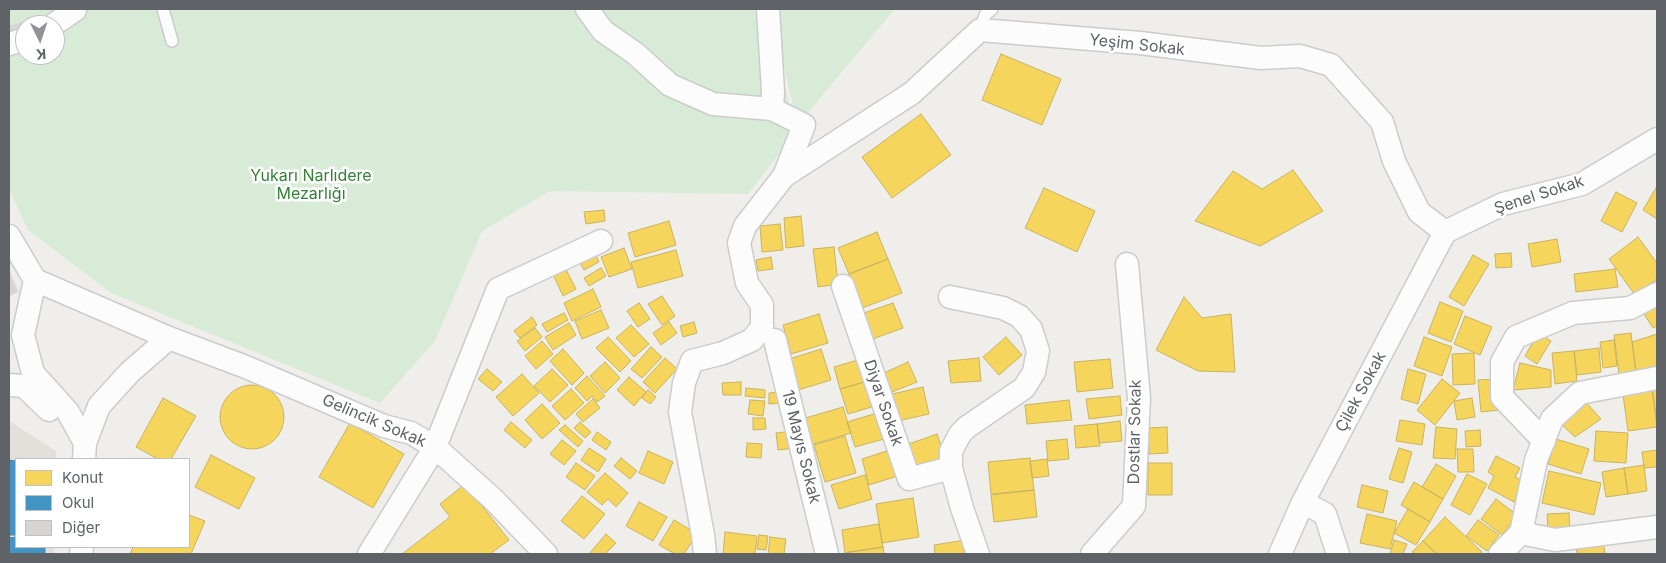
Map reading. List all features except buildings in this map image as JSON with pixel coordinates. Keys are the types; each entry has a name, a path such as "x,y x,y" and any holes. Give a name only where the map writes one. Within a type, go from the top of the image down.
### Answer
{"street":[{"path":"65,17 74,9"},
{"path":"588,9 603,31 636,54 670,85 713,104 772,109 804,125 784,176 745,226 739,243 747,283 762,305 762,327 752,340 723,354 692,361 684,382 680,412 704,535 705,554"},
{"path":"768,9 773,92 772,109"},
{"path":"784,176 912,93 980,30"},
{"name":"Yeşim Sokak","path":"980,30 1140,43 1262,58 1300,56 1331,65 1382,122 1394,161 1420,212 1445,232"},
{"name":"Şenel Sokak","path":"1445,232 1503,204 1582,184 1657,139"},
{"name":"Çilek Sokak","path":"1280,554 1303,502 1445,232"},
{"path":"9,236 35,280 23,335 33,373 68,412 85,451"},
{"path":"369,554 435,447 498,289 602,241"},
{"name":"Dostlar Sokak","path":"1092,554 1134,506 1139,398 1127,264"},
{"name":"Gelincik Sokak","path":"35,280 169,338 246,366 384,426 411,433 435,447 493,499 546,554"},
{"name":"Diyar Sokak","path":"842,286 909,479 951,468"},
{"path":"1544,441 1502,397 1502,362 1516,337 1573,313 1630,308 1657,294"},
{"path":"950,297 1003,308 1019,316 1031,329 1038,350 1034,372 1024,388 960,434 951,451 951,468 978,554"},
{"path":"85,451 99,406 130,372 169,338"},
{"name":"19 Mayıs Sokak","path":"775,340 827,554"},
{"path":"1500,554 1521,533 1536,460 1552,419 1580,393 1657,378"},
{"path":"9,385 24,386 85,451"},
{"path":"1303,502 1325,514 1338,554"},
{"path":"1521,533 1555,540 1657,527"}],"lane":[{"path":"163,9 172,42"},
{"path":"980,30 985,15 992,9"}],"shaded area":[{"path":"9,421 56,451 56,458 15,458 15,548 54,548 54,554 9,554"}],"green space":[{"name":"Yukarı Narlıdere Mezarlığı","path":"9,9 895,9 798,124 782,61 775,46 796,132 748,194 550,191 482,231 435,341 380,403 111,293 28,230 9,189"}]}
